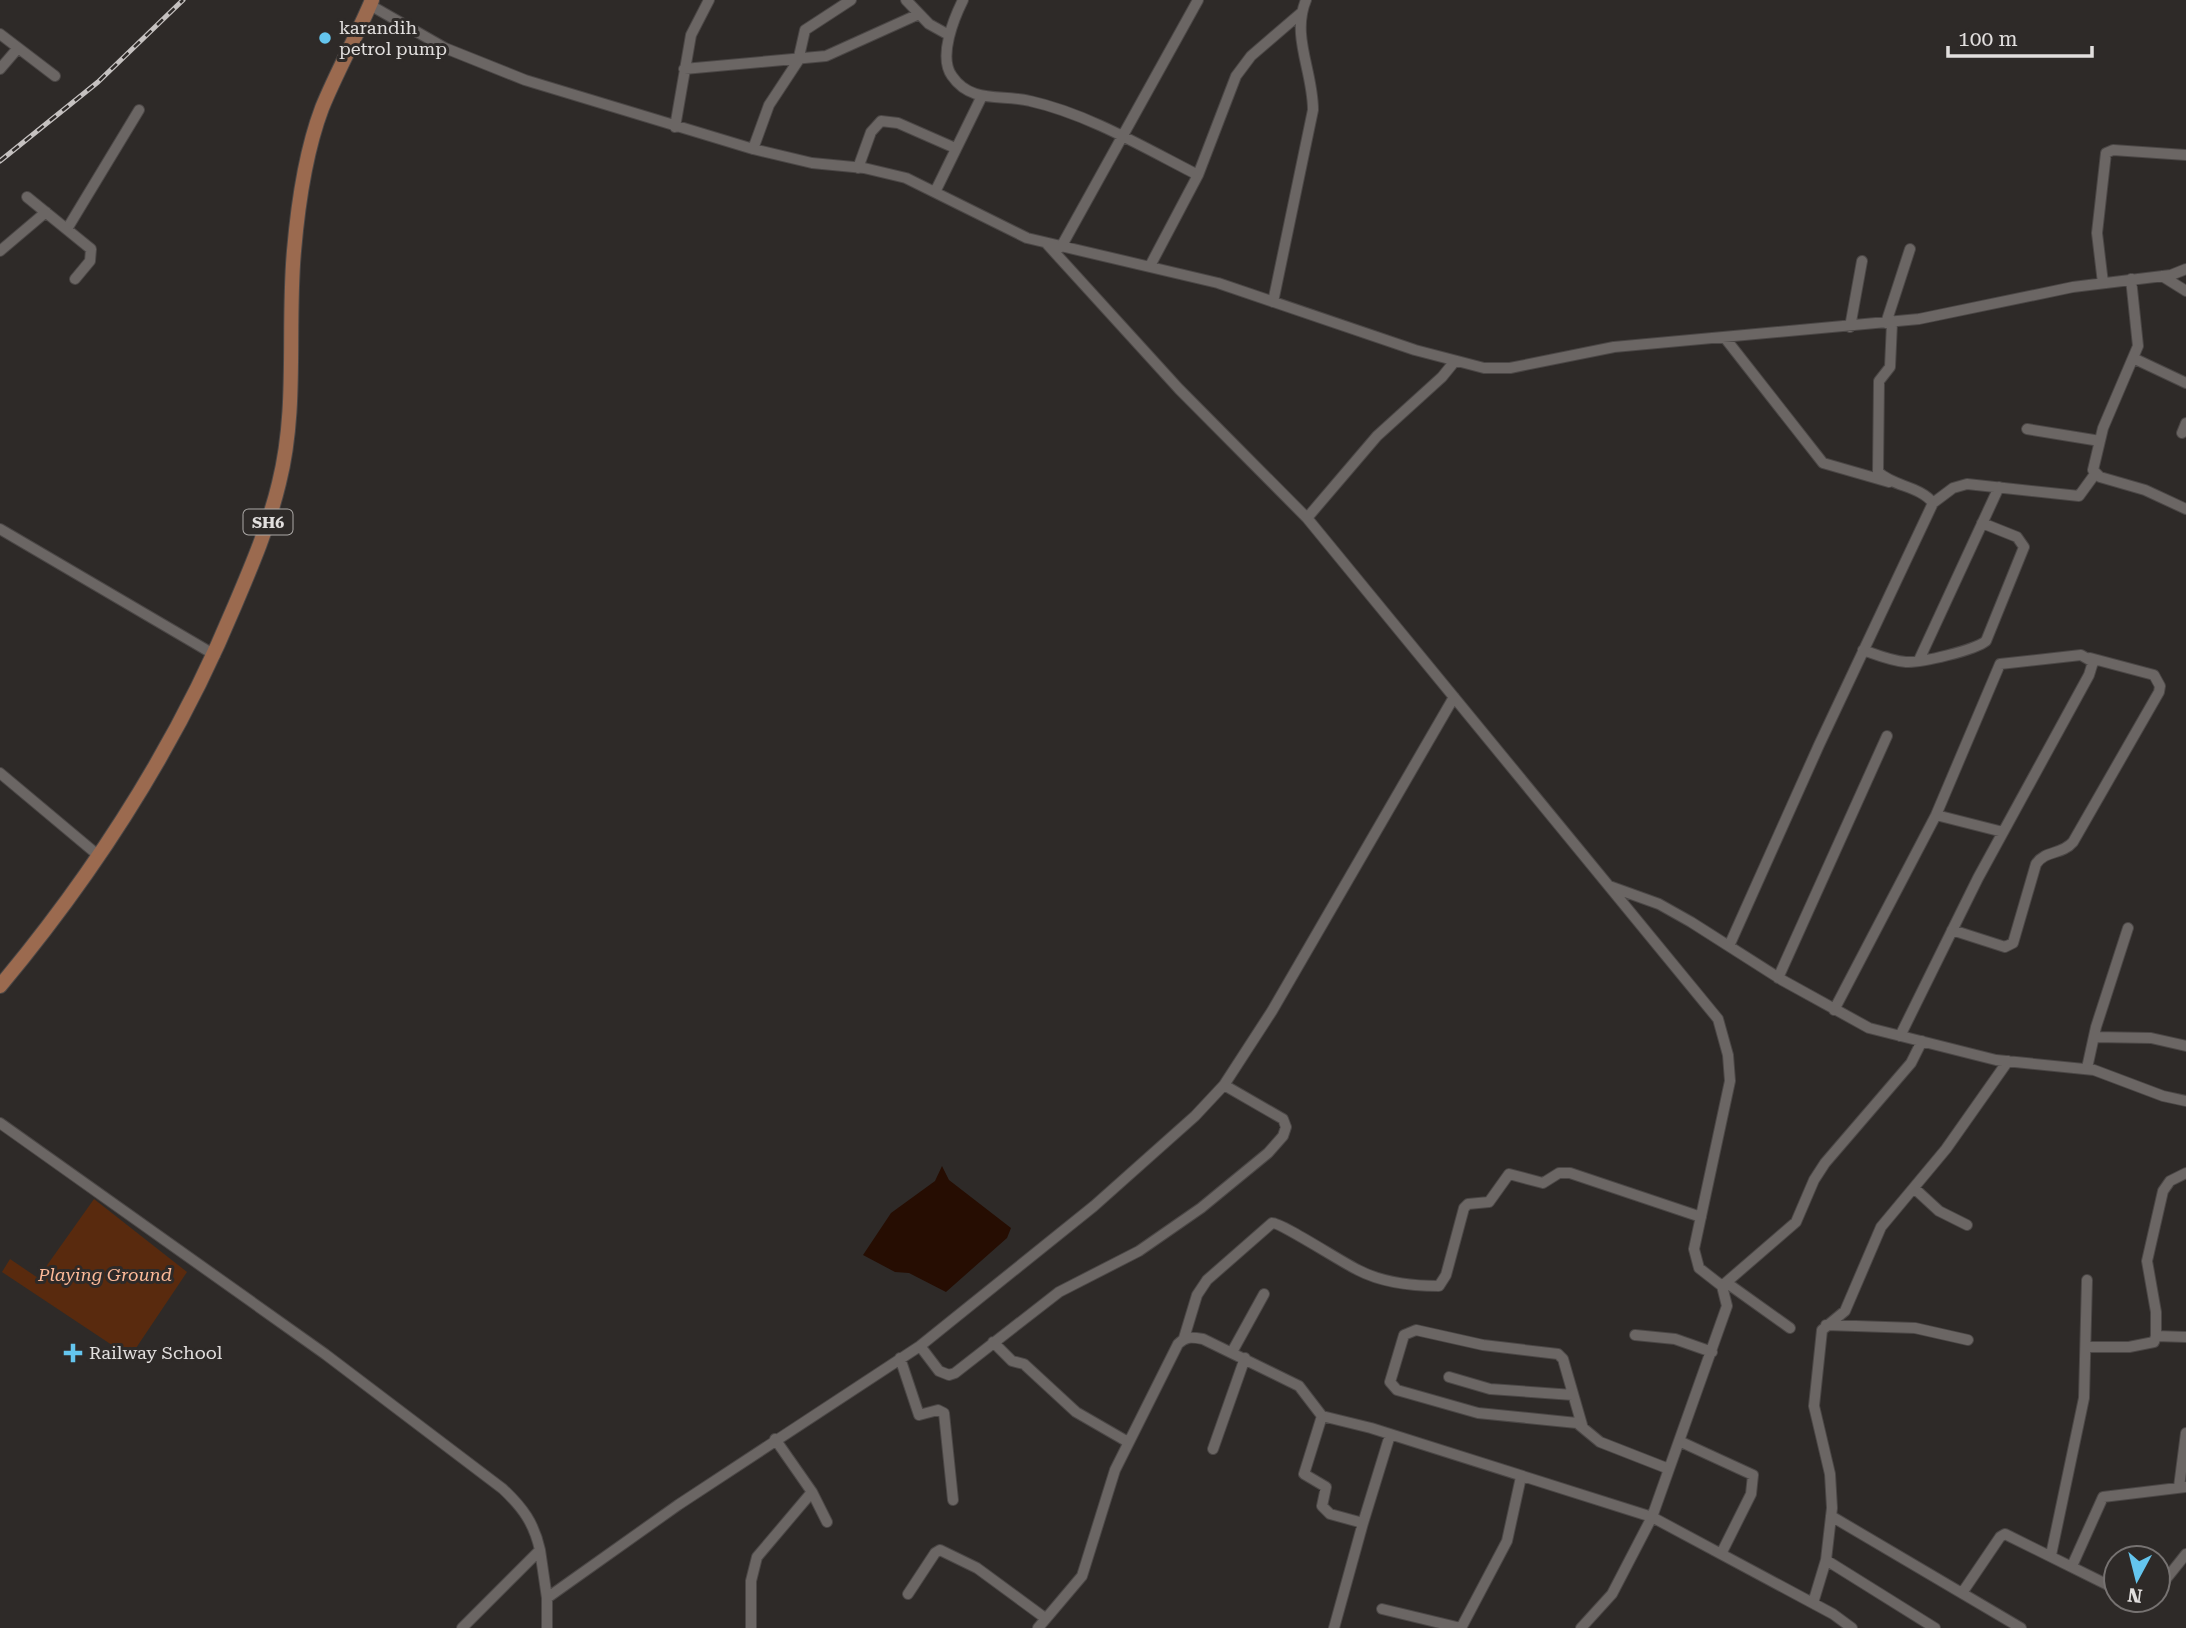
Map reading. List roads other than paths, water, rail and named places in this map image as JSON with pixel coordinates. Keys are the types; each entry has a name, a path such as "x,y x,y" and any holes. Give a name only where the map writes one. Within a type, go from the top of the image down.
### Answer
{"main road":[{"name":"SH6","path":"0,986 99,856 154,773 215,654 250,568 280,483 289,406 294,251 310,149 322,109 371,3"}],"street":[{"path":"675,127 691,35 709,0"},
{"path":"753,149 769,105 798,61 809,25 851,0"},
{"path":"906,0 919,14 947,34"},
{"path":"963,0 947,34 952,76 981,98 1015,98 1034,102 1121,138 1198,175"},
{"path":"1061,247 1198,0"},
{"path":"1273,302 1313,110 1313,87 1300,36 1301,13 1306,0"},
{"path":"371,3 405,27 477,63 675,127 753,149 806,162 887,172 935,192 996,224 1047,244 1151,264 1484,368 1510,368 1614,347 1889,323 1967,312 2103,283 2162,276 2186,269"},
{"path":"1151,264 1198,175 1236,76 1251,56 1301,13"},
{"path":"684,69 798,61 841,52 919,14"},
{"path":"0,34 55,76"},
{"path":"0,69 18,48"},
{"path":"935,192 981,98"},
{"path":"67,229 139,110"},
{"path":"858,168 871,132 881,121 898,123 955,148"},
{"path":"2103,283 2097,233 2106,153 2113,150 2186,155"},
{"path":"27,197 87,244 92,255 75,279"},
{"path":"0,251 46,212"},
{"path":"1047,244 1179,389 1307,518 1718,1019 1728,1055 1730,1081 1701,1217 1696,1259 1699,1268 1790,1328"},
{"path":"1889,482 1878,472 1880,381 1890,367 1889,323 1910,249"},
{"path":"1850,327 1862,261"},
{"path":"2162,276 2186,291"},
{"path":"1729,946 1933,503 1953,488 1967,484 2079,496 2095,474 2094,464 2100,441 2133,358 2139,335 2131,279"},
{"path":"1725,338 1823,463 1927,495 1933,503"},
{"path":"2133,358 2186,383"},
{"path":"1307,518 1368,445 1435,384 1455,360"},
{"path":"2028,429 2100,441"},
{"path":"2095,474 2145,489 2186,509"},
{"path":"1919,660 1999,487"},
{"path":"1863,650 1896,661 1919,660 1982,645 1990,633 2024,547 2017,537 1982,523"},
{"path":"0,528 215,654"},
{"path":"1834,1010 1936,815 2000,664 2081,655 2154,675 2160,685 2159,692 2073,842 2062,852 2045,855 2036,864 2013,943 2005,947 1952,930"},
{"path":"1900,1036 2003,832 2089,675 2093,662 2090,658"},
{"path":"547,1598 775,1440 920,1346 1141,1166 1224,1084 1272,1011 1454,697"},
{"path":"1778,978 1887,736"},
{"path":"0,773 99,856"},
{"path":"1936,815 2003,832"},
{"path":"1609,886 1658,904 1778,978 1869,1028 2008,1061 2087,1068 2112,1074 2163,1096 2186,1101"},
{"path":"2087,1068 2128,928"},
{"path":"2094,1037 2158,1039 2186,1046"},
{"path":"1724,1285 1796,1222 1814,1180 1825,1163 1911,1063 1922,1041"},
{"path":"1813,1603 1826,1560 1831,1516 1830,1474 1814,1406 1819,1341 1825,1324 1845,1311 1872,1241 1946,1149 2008,1061"},
{"path":"920,1346 939,1371 949,1375 1059,1292 1106,1269 1167,1233 1268,1153 1283,1136 1286,1128 1283,1119 1224,1084"},
{"path":"0,1123 325,1354 503,1489 522,1507 535,1528 547,1598 547,1628"},
{"path":"908,1594 935,1553 940,1550 977,1568 1042,1625 1082,1576 1115,1470 1178,1343 1184,1338 1197,1295 1207,1280 1272,1223 1284,1225 1304,1241 1376,1278 1439,1286 1445,1280 1464,1208 1468,1204 1489,1202 1509,1174 1543,1184 1559,1173 1570,1172 1701,1217"},
{"path":"2087,1348 2129,1347 2154,1342 2156,1312 2147,1261 2163,1191 2170,1181 2186,1173"},
{"path":"1914,1188 1939,1211 1967,1225"},
{"path":"2051,1555 2084,1398 2087,1280"},
{"path":"1583,1626 1612,1594 1652,1517 1727,1306 1724,1285"},
{"path":"1232,1352 1264,1294"},
{"path":"1825,1324 1915,1328 1968,1340"},
{"path":"1582,1425 1558,1354 1483,1345 1416,1330 1404,1335 1390,1382 1397,1390 1469,1411 1564,1420 1582,1425 1600,1441 1669,1469"},
{"path":"1635,1335 1675,1339 1712,1352"},
{"path":"2156,1336 2186,1337"},
{"path":"1184,1338 1203,1339 1299,1385 1322,1416 1652,1517 1813,1603 1852,1628"},
{"path":"993,1342 1012,1361 1024,1364 1076,1412 1128,1442"},
{"path":"1213,1449 1245,1357"},
{"path":"900,1358 919,1415 938,1410 944,1413 953,1500"},
{"path":"1449,1377 1490,1389 1573,1395"},
{"path":"1322,1416 1304,1474 1326,1487 1322,1506 1326,1511 1363,1523"},
{"path":"2072,1566 2103,1497 2183,1487 2186,1433"},
{"path":"1334,1628 1390,1436"},
{"path":"775,1440 812,1492 827,1522"},
{"path":"1679,1441 1753,1475 1751,1494 1721,1553"},
{"path":"1382,1609 1461,1628 1510,1535 1521,1477"},
{"path":"751,1628 751,1581 757,1557 812,1492"},
{"path":"1831,1516 2021,1628"},
{"path":"1962,1593 2000,1537 2005,1534 2102,1582"},
{"path":"462,1628 540,1549"},
{"path":"2172,1572 2186,1554"},
{"path":"1826,1560 1935,1628"},
{"path":"1583,1626 1599,1628"}],"railway":[{"path":"0,161 98,82 183,0"}],"place":[{"name":"karandih petrol pump","path":"325,38"},
{"name":"Railway School","path":"73,1353"}],"park label":[{"name":"Playing Ground","path":"105,1275"}]}
